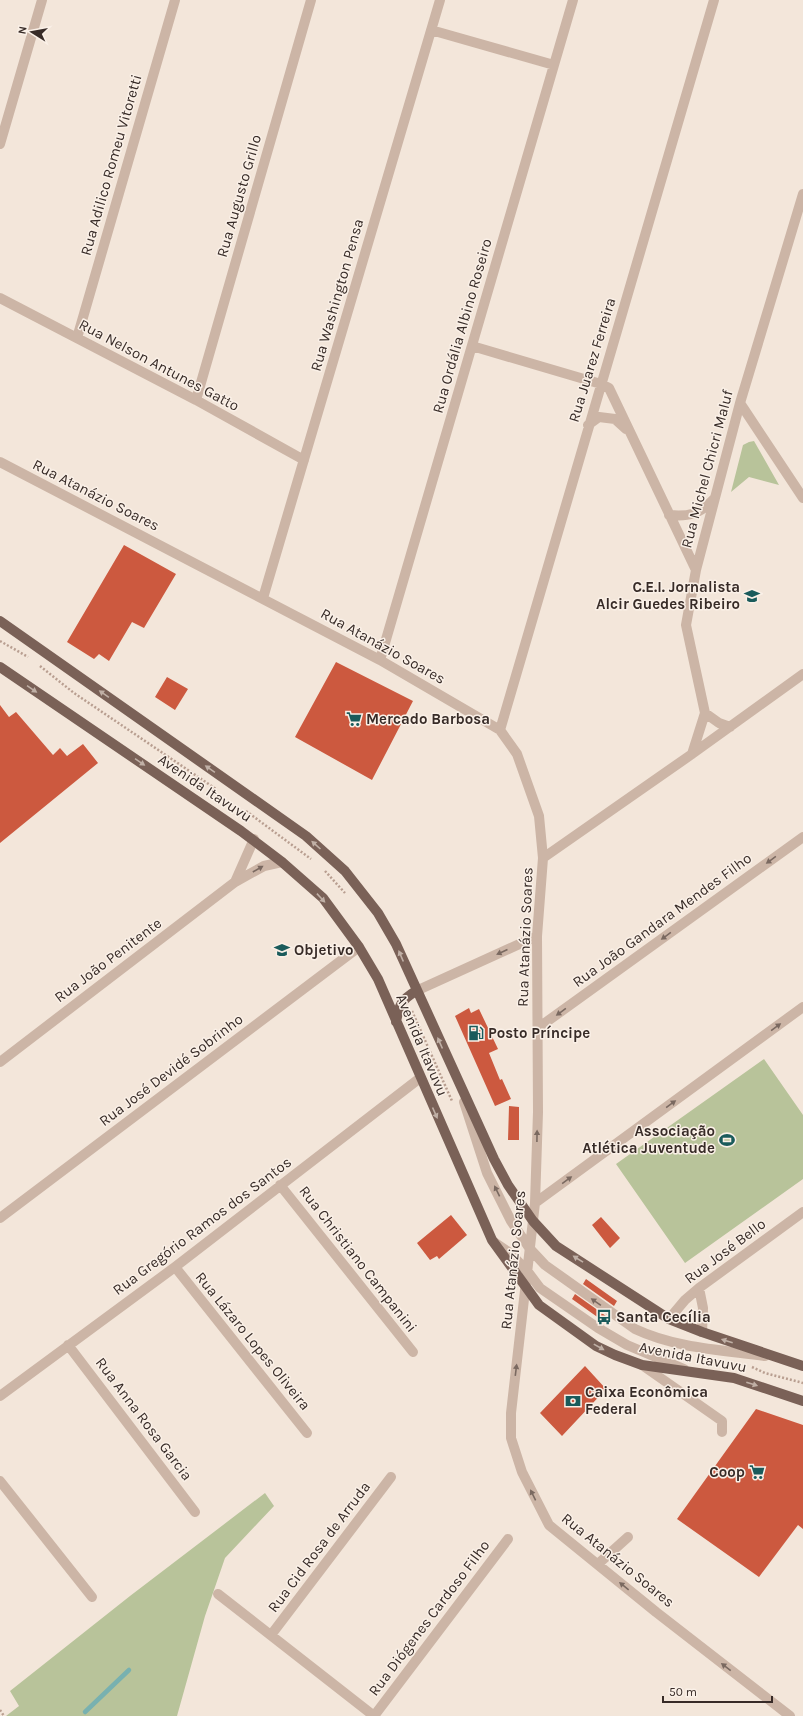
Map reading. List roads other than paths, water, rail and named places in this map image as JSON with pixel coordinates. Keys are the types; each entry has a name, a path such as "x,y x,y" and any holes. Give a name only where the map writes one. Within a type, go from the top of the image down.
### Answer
{"main road":[{"name":"Avenida Itavuvu","path":"0,621 306,836 345,871 378,913 396,944 456,1079 508,1185 533,1221 556,1246 669,1319 702,1332 803,1366"},
{"name":"Avenida Itavuvu","path":"0,667 254,840 323,898 359,947 378,979 492,1240 539,1305 596,1346 614,1355 642,1365 687,1370 734,1378 803,1401"},
{"path":"396,1022 400,1005 406,997 416,991"}],"street":[{"path":"0,144 42,0"},
{"name":"Rua Adilico Romeu Vitoretti","path":"77,338 175,0"},
{"name":"Rua Augusto Grillo","path":"196,400 311,0"},
{"name":"Rua Washington Pensa","path":"263,598 440,0"},
{"name":"Rua Ordália Albino Roseiro","path":"380,660 573,0"},
{"name":"Rua Juarez Ferreira","path":"500,730 588,425 714,0"},
{"path":"431,30 554,65"},
{"name":"Rua Michel Chicri Maluf","path":"692,754 704,713 686,625 696,570 740,403 803,194"},
{"name":"Rua Nelson Antunes Gatto","path":"0,298 196,400 304,460"},
{"path":"472,346 601,384 609,388 696,570"},
{"path":"740,403 803,498"},
{"path":"588,425 599,417 615,419 631,433"},
{"name":"Rua Atanázio Soares","path":"0,462 380,660 500,730 517,754 539,816 542,858 537,936 538,1120 535,1203 511,1413 511,1438 522,1472 549,1525 716,1659 790,1716"},
{"path":"669,515 685,517 706,508 714,499"},
{"path":"542,858 692,754 803,674"},
{"path":"704,713 719,723 730,727"},
{"name":"Rua João Gandara Mendes Filho","path":"538,1028 803,837"},
{"name":"Rua João Penitente","path":"235,882 254,840"},
{"name":"Rua João Penitente","path":"0,1062 235,882 264,866 282,862"},
{"path":"416,991 537,936"},
{"name":"Rua José Devidé Sobrinho","path":"0,1218 359,947"},
{"path":"535,1203 803,1007"},
{"name":"Rua Gregório Ramos dos Santos","path":"0,1396 175,1267 420,1078"},
{"path":"456,1079 488,1172 511,1221 530,1249 551,1269 635,1329 645,1334 663,1340 777,1357"},
{"name":"Rua Christiano Campanini","path":"280,1185 413,1352"},
{"name":"Rua José Bello","path":"669,1319 684,1300 699,1288 798,1221 803,1212"},
{"path":"492,1240 510,1253 528,1272 540,1288 598,1328 627,1345 687,1370"},
{"name":"Rua Lázaro Lopes Oliveira","path":"175,1267 307,1432"},
{"path":"699,1288 703,1308 702,1332"},
{"name":"Rua Anna Rosa Garcia","path":"68,1345 195,1512"},
{"path":"642,1365 722,1421 722,1432"},
{"name":"Rua Cid Rosa de Arruda","path":"271,1635 391,1477"},
{"path":"0,1481 92,1597"},
{"path":"598,1564 628,1537"},
{"name":"Rua Diógenes Cardoso Filho","path":"374,1716 508,1539"},
{"path":"218,1594 374,1716"}],"waterway":[{"path":"85,1712 129,1670"}],"place":[{"name":"C.E.I. Jornalista Alcir Guedes Ribeiro","path":"752,596"},
{"name":"Mercado Barbosa","path":"354,719"},
{"name":"Objetivo","path":"282,950"},
{"name":"Posto Príncipe","path":"476,1033"},
{"name":"Associação Atlética Juventude","path":"727,1140"},
{"name":"Santa Cecília","path":"604,1317"},
{"name":"Caixa Econômica Federal","path":"573,1401"},
{"name":"Coop","path":"757,1472"}]}
